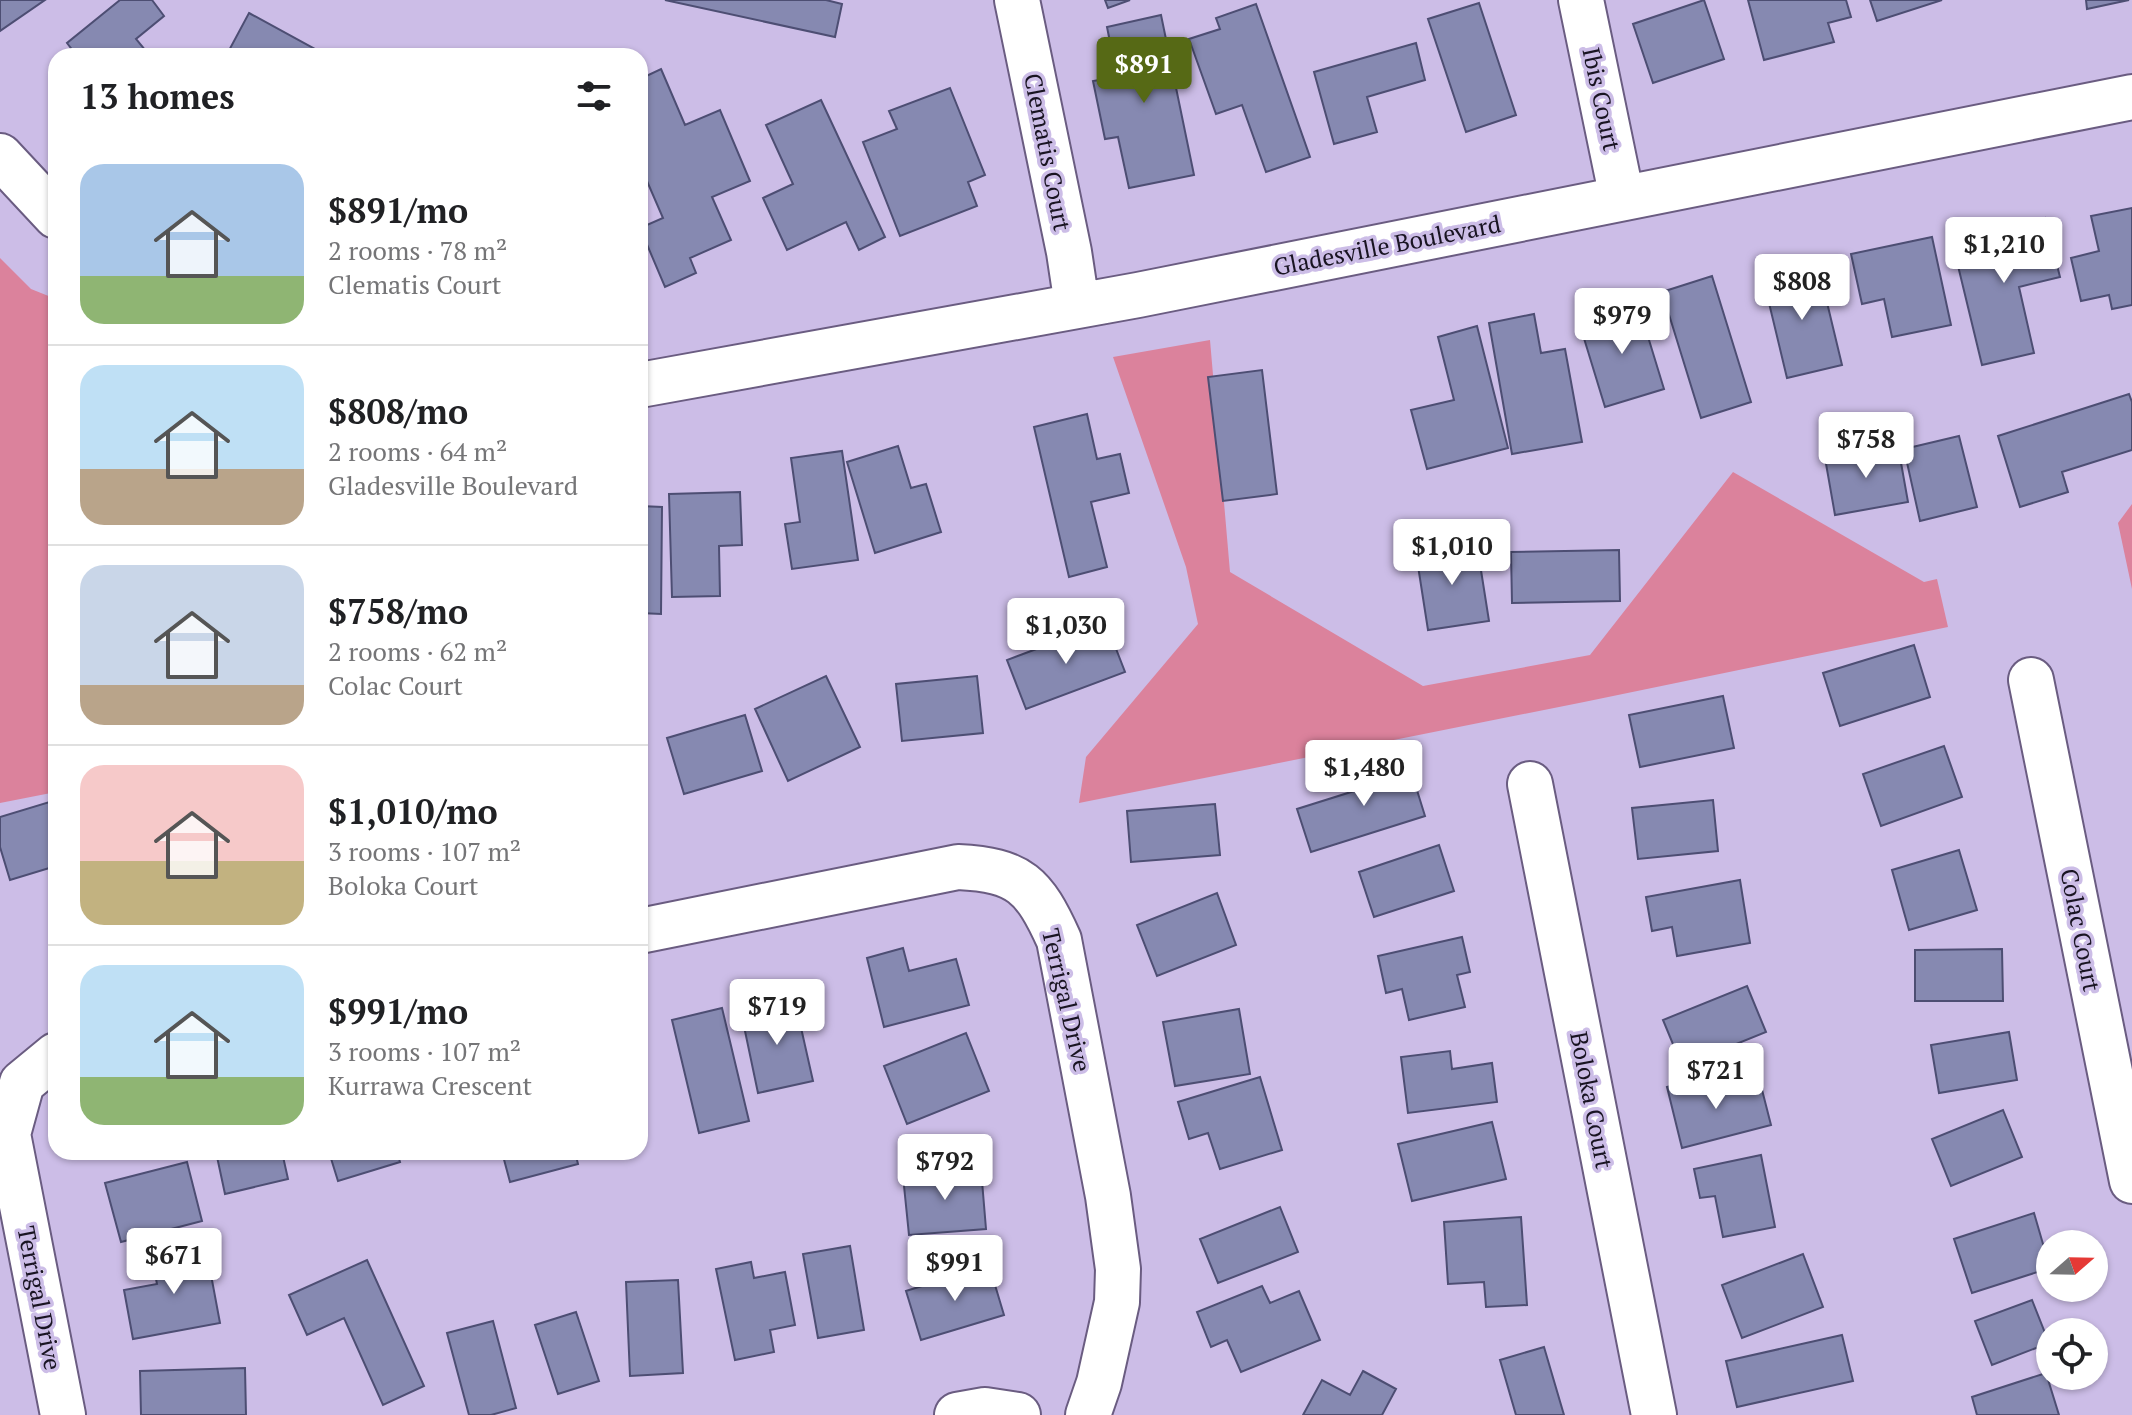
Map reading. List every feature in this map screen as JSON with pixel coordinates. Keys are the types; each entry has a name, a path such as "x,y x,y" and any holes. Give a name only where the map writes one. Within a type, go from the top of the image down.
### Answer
{"street":[{"name":"Clematis Court","path":"1017,0 1077,305"},
{"name":"Ibis Court","path":"1581,0 1622,198"},
{"name":"Gladesville Boulevard","path":"648,384 1138,295 2132,97"},
{"path":"0,156 48,207"},
{"name":"Colac Court","path":"2031,680 2132,1181"},
{"name":"Boloka Court","path":"1530,784 1654,1415"},
{"name":"Terrigal Drive","path":"648,929 958,867 985,868 1010,876 1027,888 1043,906 1059,940 1108,1196 1118,1269 1117,1302 1099,1383 1088,1415"},
{"name":"Terrigal Drive","path":"48,1062 22,1083 8,1134 63,1415"},
{"path":"957,1415 985,1410 1018,1415"}],"shaded area":[{"path":"0,258 31,289 48,296 48,794 0,803"},
{"path":"1210,340 1230,572 1423,686 1590,655 1733,472 1924,582 1937,579 1948,627 1079,803 1086,757 1198,624 1186,567 1113,357"},
{"path":"2132,504 2132,589 2118,523"}],"building":[{"path":"0,0 45,0 0,31"},
{"path":"120,0 152,0 164,16 136,39 143,48 71,48 67,43"},
{"path":"665,0 826,0 842,4 835,37"},
{"path":"1105,0 1130,0 1108,8"},
{"path":"1704,0 1724,59 1653,83 1633,24"},
{"path":"1748,0 1846,0 1851,17 1828,23 1834,42 1764,60"},
{"path":"1870,0 1942,0 1877,21"},
{"path":"2086,0 2129,0 2087,9"},
{"path":"1479,3 1516,115 1466,132 1428,19"},
{"path":"1256,4 1310,157 1266,172 1242,105 1216,114 1189,39 1220,29 1216,18"},
{"path":"249,13 313,48 230,48"},
{"path":"1161,15 1194,175 1129,188 1118,137 1105,139 1093,81 1117,77 1107,27"},
{"path":"1416,43 1425,80 1367,97 1377,132 1334,144 1314,72"},
{"path":"661,69 685,125 720,110 750,181 712,197 731,240 690,258 696,273 665,287 648,247 648,225 663,218 648,183 648,75"},
{"path":"950,88 985,175 968,182 977,206 900,236 863,142 897,129 889,111"},
{"path":"821,100 885,237 859,250 846,222 787,250 763,198 793,184 766,125"},
{"path":"2132,208 2132,305 2112,309 2109,295 2081,301 2071,258 2099,251 2091,216"},
{"path":"2045,218 2060,277 2019,287 2034,353 1982,365 1952,241"},
{"path":"1932,237 1951,325 1892,337 1884,299 1862,304 1851,254"},
{"path":"1818,265 1842,365 1787,378 1763,278"},
{"path":"1712,276 1751,402 1701,418 1662,292"},
{"path":"1638,304 1664,389 1605,407 1579,322"},
{"path":"1534,314 1541,353 1565,349 1582,442 1512,454 1489,323"},
{"path":"1477,326 1508,448 1427,469 1411,410 1454,400 1438,337"},
{"path":"1262,370 1277,494 1223,501 1208,377"},
{"path":"2129,394 2132,402 2132,450 2062,472 2068,492 2020,507 1998,436"},
{"path":"1087,414 1097,459 1120,454 1129,493 1091,502 1107,567 1069,577 1034,427"},
{"path":"1959,436 1977,507 1920,521 1904,449"},
{"path":"898,446 911,488 926,484 941,532 875,553 847,462"},
{"path":"1898,446 1908,502 1835,515 1825,458"},
{"path":"842,451 858,560 792,569 785,524 800,522 791,458"},
{"path":"740,492 742,545 719,546 720,596 672,597 669,494"},
{"path":"648,506 662,507 661,614 648,613"},
{"path":"1477,545 1489,621 1428,630 1416,553"},
{"path":"1619,550 1620,601 1512,603 1511,552"},
{"path":"1106,623 1125,672 1026,709 1007,660"},
{"path":"1914,645 1930,697 1840,726 1823,673"},
{"path":"826,676 860,747 788,781 755,709"},
{"path":"977,676 983,733 902,741 896,684"},
{"path":"1723,696 1734,748 1640,767 1629,715"},
{"path":"745,715 762,771 684,794 667,738"},
{"path":"1944,746 1962,797 1881,826 1863,774"},
{"path":"1407,758 1425,816 1311,852 1297,809 1370,786 1364,771"},
{"path":"1713,800 1718,851 1638,859 1632,808"},
{"path":"48,802 48,868 10,880 0,847 0,817"},
{"path":"1215,804 1220,855 1131,862 1127,811"},
{"path":"1439,845 1454,891 1374,917 1359,872"},
{"path":"1959,850 1977,910 1909,930 1892,870"},
{"path":"1740,880 1750,943 1677,956 1672,927 1652,931 1646,897"},
{"path":"1217,893 1236,945 1157,976 1137,925"},
{"path":"1462,937 1470,972 1457,975 1465,1007 1409,1020 1402,989 1386,993 1378,956"},
{"path":"903,948 909,971 956,959 969,1005 884,1027 867,958"},
{"path":"2002,949 2003,1001 1915,1001 1915,950"},
{"path":"1747,986 1766,1032 1682,1066 1663,1020"},
{"path":"795,1001 813,1081 758,1093 741,1012"},
{"path":"722,1008 749,1121 699,1133 672,1020"},
{"path":"1239,1009 1250,1074 1175,1086 1163,1022"},
{"path":"2009,1032 2017,1080 1939,1093 1931,1045"},
{"path":"966,1033 989,1091 907,1124 884,1066"},
{"path":"1450,1051 1452,1069 1492,1063 1497,1102 1408,1113 1401,1057"},
{"path":"1710,1076 1715,1094 1760,1082 1771,1125 1682,1148 1667,1087"},
{"path":"1260,1077 1282,1150 1220,1169 1208,1133 1189,1139 1178,1102"},
{"path":"2003,1110 2022,1157 1951,1186 1932,1139"},
{"path":"1492,1122 1506,1179 1412,1201 1398,1144"},
{"path":"1761,1155 1775,1227 1723,1237 1715,1196 1700,1198 1694,1169"},
{"path":"218,1160 284,1160 288,1179 225,1194"},
{"path":"331,1160 399,1160 400,1162 338,1181"},
{"path":"504,1160 577,1160 578,1164 510,1182"},
{"path":"187,1162 202,1221 121,1242 105,1183"},
{"path":"981,1169 986,1229 909,1235 903,1176"},
{"path":"1280,1207 1298,1252 1218,1283 1200,1239"},
{"path":"2034,1213 2039,1230 2036,1230 2036,1272 1972,1293 1954,1239"},
{"path":"1521,1217 1527,1305 1486,1307 1484,1282 1448,1284 1444,1222"},
{"path":"850,1246 864,1330 818,1338 803,1254"},
{"path":"206,1248 220,1323 133,1339 124,1290 157,1284 152,1258"},
{"path":"1803,1254 1823,1307 1742,1338 1722,1285"},
{"path":"367,1260 424,1386 383,1405 344,1318 307,1335 289,1295"},
{"path":"751,1262 754,1278 785,1272 795,1325 770,1330 774,1352 735,1360 716,1269"},
{"path":"989,1265 1004,1315 921,1340 906,1291"},
{"path":"678,1280 683,1373 630,1376 626,1282"},
{"path":"1262,1286 1270,1303 1299,1291 1320,1340 1241,1372 1227,1340 1211,1347 1197,1312"},
{"path":"2032,1300 2039,1318 2036,1318 2036,1348 1992,1365 1975,1321"},
{"path":"576,1312 599,1381 558,1394 535,1325"},
{"path":"493,1321 516,1408 491,1415 469,1415 447,1333"},
{"path":"1842,1335 1853,1381 1737,1407 1726,1361"},
{"path":"1544,1347 1564,1415 1516,1415 1500,1360"},
{"path":"245,1368 246,1415 141,1415 140,1371"},
{"path":"1363,1371 1396,1389 1382,1415 1303,1415 1322,1380 1350,1395"},
{"path":"2036,1376 2036,1390 2051,1390 2059,1415 1977,1415 1972,1397"}]}
